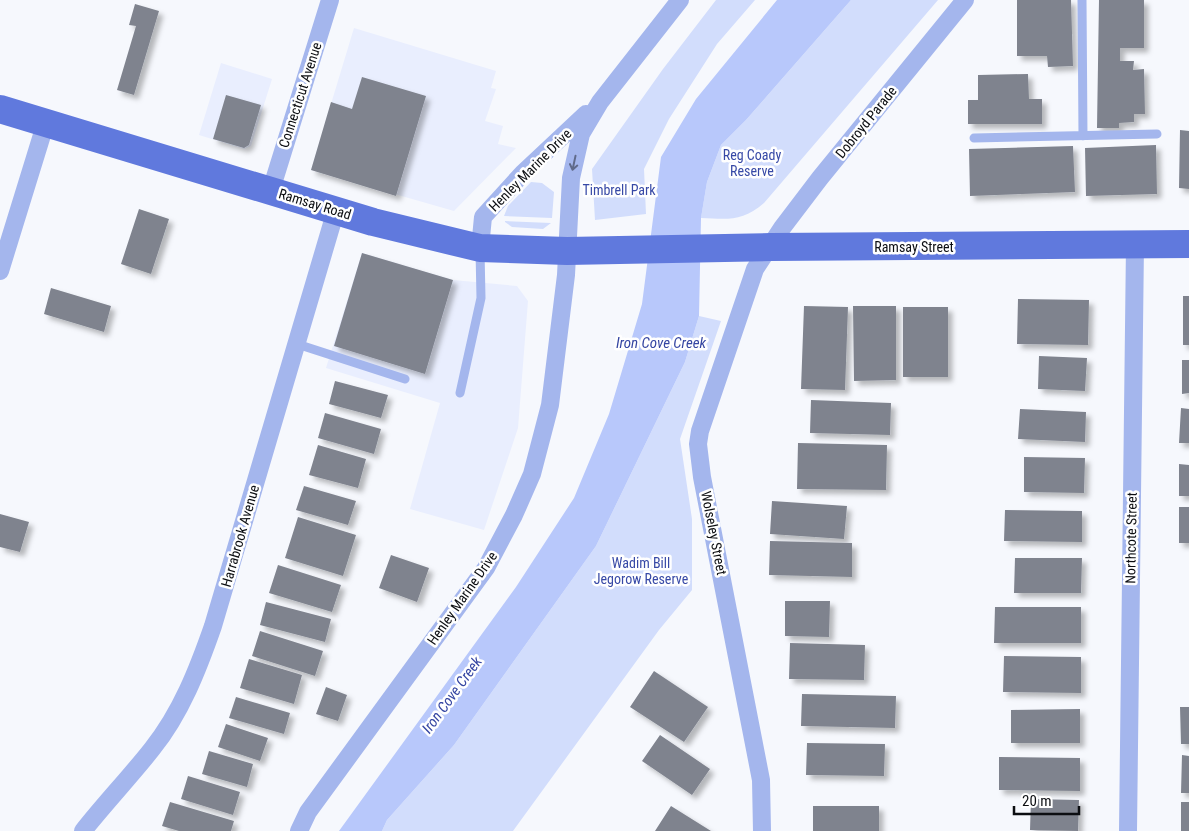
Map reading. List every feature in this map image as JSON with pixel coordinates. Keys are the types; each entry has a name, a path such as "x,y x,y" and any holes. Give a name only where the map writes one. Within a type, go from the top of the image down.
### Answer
{"main road":[{"name":"Ramsay Road","path":"0,109 401,229 480,248 567,251 638,249"},
{"name":"Ramsay Street","path":"638,249 1189,244"}],"street":[{"name":"Connecticut Avenue","path":"271,190 330,0"},
{"name":"Henley Marine Drive","path":"299,831 308,812 486,568 514,515 532,474 550,405 567,251 571,178 582,134 600,102 680,0"},
{"name":"Dobroyd Parade","path":"770,247 820,178 965,0"},
{"name":"Henley Marine Drive","path":"480,248 483,217 523,173 600,102"},
{"path":"0,271 46,122"},
{"name":"Harrabrook Avenue","path":"83,831 153,749 173,720 197,671 214,626 336,210"},
{"name":"Northcote Street","path":"1128,831 1135,244"},
{"name":"Wolseley Street","path":"762,831 761,780 702,476 698,444 700,431 752,277 770,247"}],"lane":[{"path":"1082,0 1084,136"},
{"path":"974,138 1156,134"},
{"path":"460,392 481,298 480,248"},
{"path":"297,344 405,379"}],"shaded area":[{"path":"354,28 496,71 491,88 496,89 485,121 503,126 498,144 516,148 454,211 311,170"},
{"path":"221,63 272,79 251,146 244,149 199,135"},
{"path":"362,253 453,280 517,286 528,301 518,428 484,530 410,509 440,403 326,368"}],"green space":[{"name":"Timbrell Park","path":"716,0 755,0 717,44 669,119 644,169 646,214 595,220 592,169 663,69"},
{"name":"Reg Coady Reserve","path":"851,0 938,0 764,203 749,213 734,218 701,218 707,182 721,145 746,120"},
{"path":"531,182 542,183 554,192 552,218 504,216 508,206"},
{"path":"505,222 551,223 543,229 512,227"},
{"name":"Wadim Bill Jegorow Reserve","path":"699,316 721,321 680,439 692,519 692,590 659,630 513,831 382,831 387,820 454,745 596,546 685,362"}],"water":[{"name":"Iron Cove Creek","path":"777,0 851,0 746,120 721,145 707,182 701,218 699,316 685,362 596,546 454,745 387,820 382,831 339,831 516,587 574,498 609,414 642,304 661,157 696,99"}],"building":[{"path":"1017,0 1071,0 1073,66 1048,67 1047,56 1017,56"},
{"path":"1099,0 1144,0 1144,48 1120,48 1120,61 1134,61 1133,70 1144,69 1145,114 1134,114 1134,122 1119,123 1119,128 1097,128"},
{"path":"135,4 159,11 134,95 117,90 136,26 129,25"},
{"path":"1028,74 1029,99 1042,99 1042,124 968,124 968,100 978,100 978,75"},
{"path":"362,77 426,96 396,196 311,170 331,102 352,109"},
{"path":"226,95 261,105 249,145 244,148 213,139"},
{"path":"1180,130 1189,131 1189,189 1179,188"},
{"path":"1156,145 1157,194 1086,196 1085,148"},
{"path":"1073,146 1075,192 970,196 969,149"},
{"path":"139,209 169,219 151,274 121,264"},
{"path":"362,253 453,280 425,374 334,346"},
{"path":"51,288 111,306 104,332 44,314"},
{"path":"1183,296 1189,296 1189,345 1183,345"},
{"path":"1018,299 1089,300 1088,345 1017,344"},
{"path":"804,306 848,307 845,390 801,389"},
{"path":"853,306 896,306 896,380 854,381"},
{"path":"903,307 948,307 948,377 903,377"},
{"path":"1039,356 1087,358 1085,391 1038,389"},
{"path":"1182,360 1189,360 1189,393 1182,394"},
{"path":"335,381 388,395 381,418 329,404"},
{"path":"811,400 891,403 890,435 810,433"},
{"path":"1181,408 1189,409 1189,443 1179,443"},
{"path":"1020,409 1086,412 1085,442 1018,439"},
{"path":"325,413 381,429 374,454 318,438"},
{"path":"798,443 887,445 886,490 797,489"},
{"path":"318,445 366,459 358,488 309,475"},
{"path":"1024,457 1085,458 1084,493 1024,492"},
{"path":"1179,464 1189,465 1189,496 1179,496"},
{"path":"304,486 356,501 348,525 296,510"},
{"path":"772,501 847,506 844,539 770,534"},
{"path":"1179,507 1189,507 1189,543 1179,543"},
{"path":"1005,510 1082,511 1082,542 1004,541"},
{"path":"0,514 29,522 20,552 0,547"},
{"path":"298,517 356,535 343,576 285,558"},
{"path":"770,541 852,543 852,577 769,575"},
{"path":"391,555 429,568 417,602 379,588"},
{"path":"1015,558 1082,558 1081,593 1014,593"},
{"path":"278,565 341,585 332,612 269,593"},
{"path":"785,601 830,601 829,637 785,636"},
{"path":"266,602 331,619 325,642 260,625"},
{"path":"995,607 1081,607 1081,643 994,643"},
{"path":"260,631 323,651 315,676 252,656"},
{"path":"790,643 865,645 864,680 789,679"},
{"path":"1004,656 1081,657 1081,693 1003,692"},
{"path":"249,659 302,675 294,704 240,688"},
{"path":"654,671 708,707 684,742 630,707"},
{"path":"326,687 347,695 338,721 316,714"},
{"path":"802,694 896,696 895,728 801,726"},
{"path":"236,697 290,713 284,734 229,718"},
{"path":"1180,707 1189,707 1189,744 1181,744"},
{"path":"1080,709 1080,743 1011,743 1011,710"},
{"path":"226,724 268,738 260,761 218,747"},
{"path":"660,735 710,769 692,795 642,761"},
{"path":"807,743 885,744 884,776 806,775"},
{"path":"209,751 253,764 247,787 202,774"},
{"path":"1182,755 1189,756 1189,793 1181,793"},
{"path":"999,757 1080,758 1080,791 999,790"},
{"path":"188,776 240,792 233,815 181,799"},
{"path":"1031,799 1079,800 1078,831 1030,830"},
{"path":"170,802 234,821 231,831 179,831 162,826"},
{"path":"1181,802 1189,802 1189,831 1181,831"},
{"path":"671,806 711,831 655,831"},
{"path":"813,806 879,806 879,831 813,831"}]}
